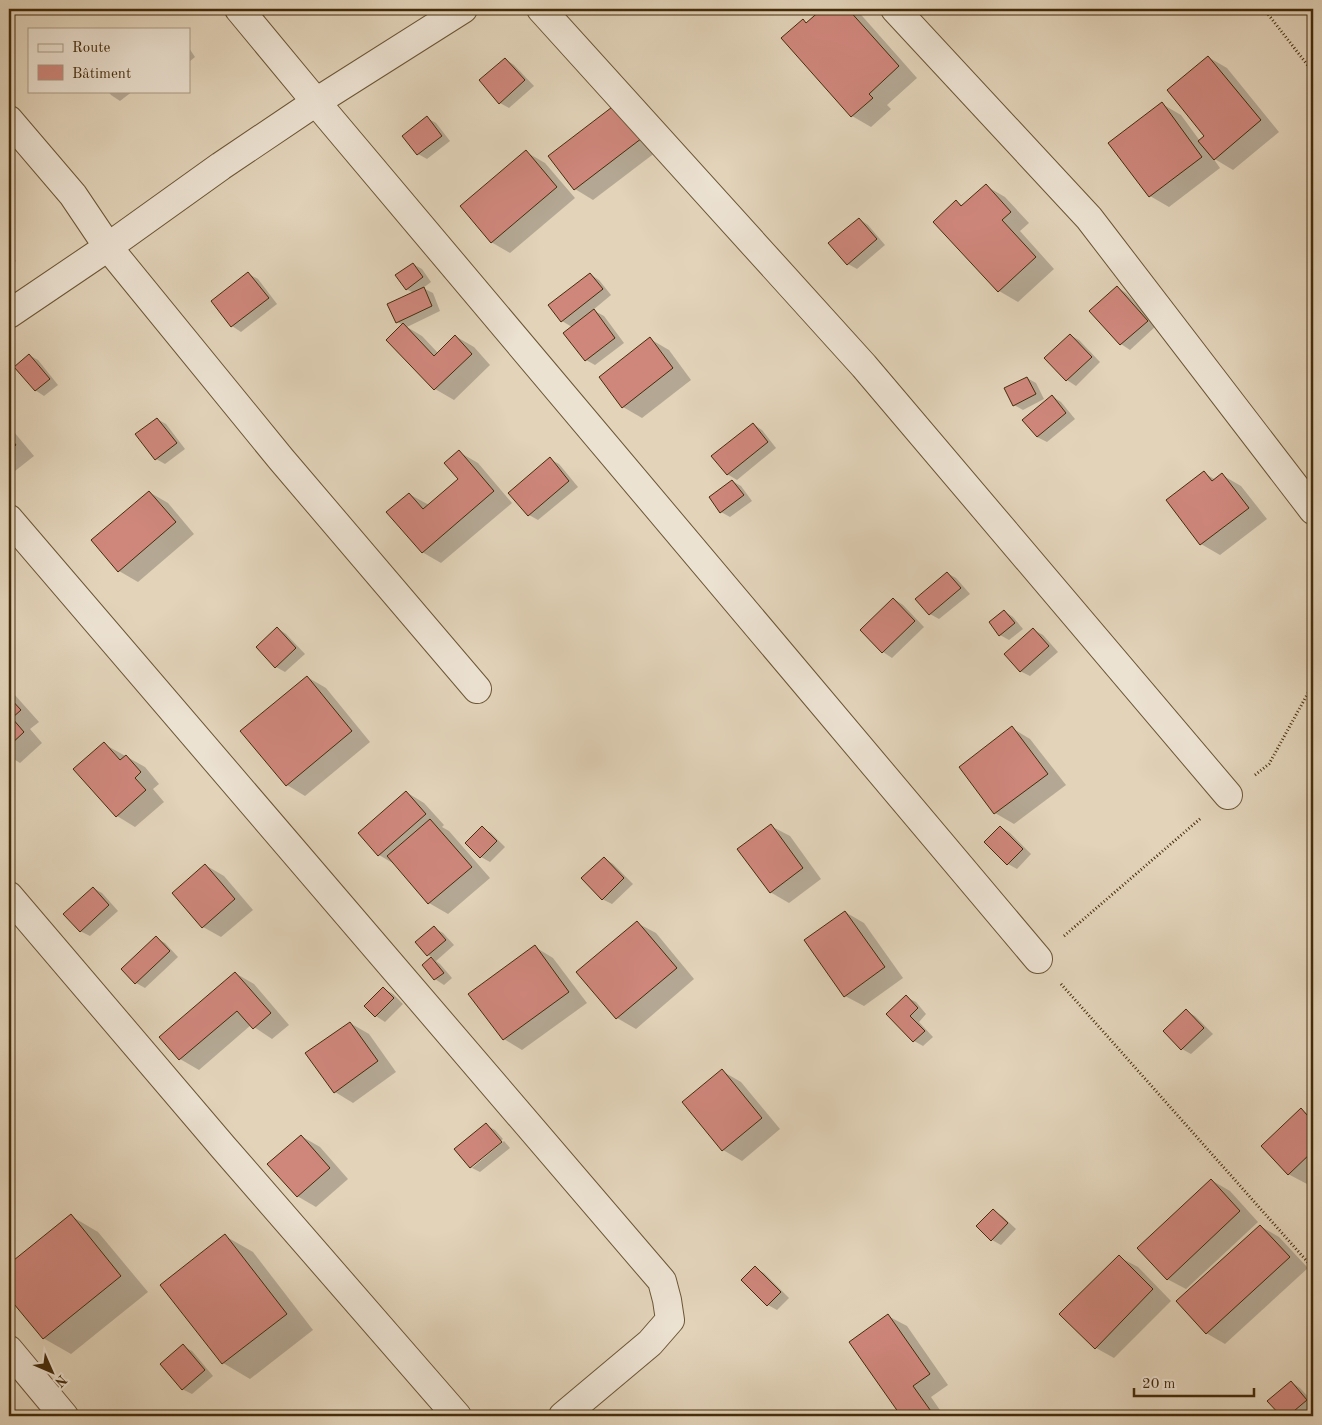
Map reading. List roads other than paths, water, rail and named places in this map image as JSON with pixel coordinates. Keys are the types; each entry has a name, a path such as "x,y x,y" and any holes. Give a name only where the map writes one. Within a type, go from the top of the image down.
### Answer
{"street":[{"path":"239,9 1038,959"},
{"path":"9,314 316,102 463,9"},
{"path":"541,9 864,366 1228,795"},
{"path":"895,9 1088,218 1313,510"},
{"path":"9,120 73,196 108,247 281,459 478,689"},
{"path":"9,519 662,1280 670,1320 650,1343 563,1416"},
{"path":"9,896 223,1147 457,1416"},
{"path":"9,1350 64,1416"}]}
